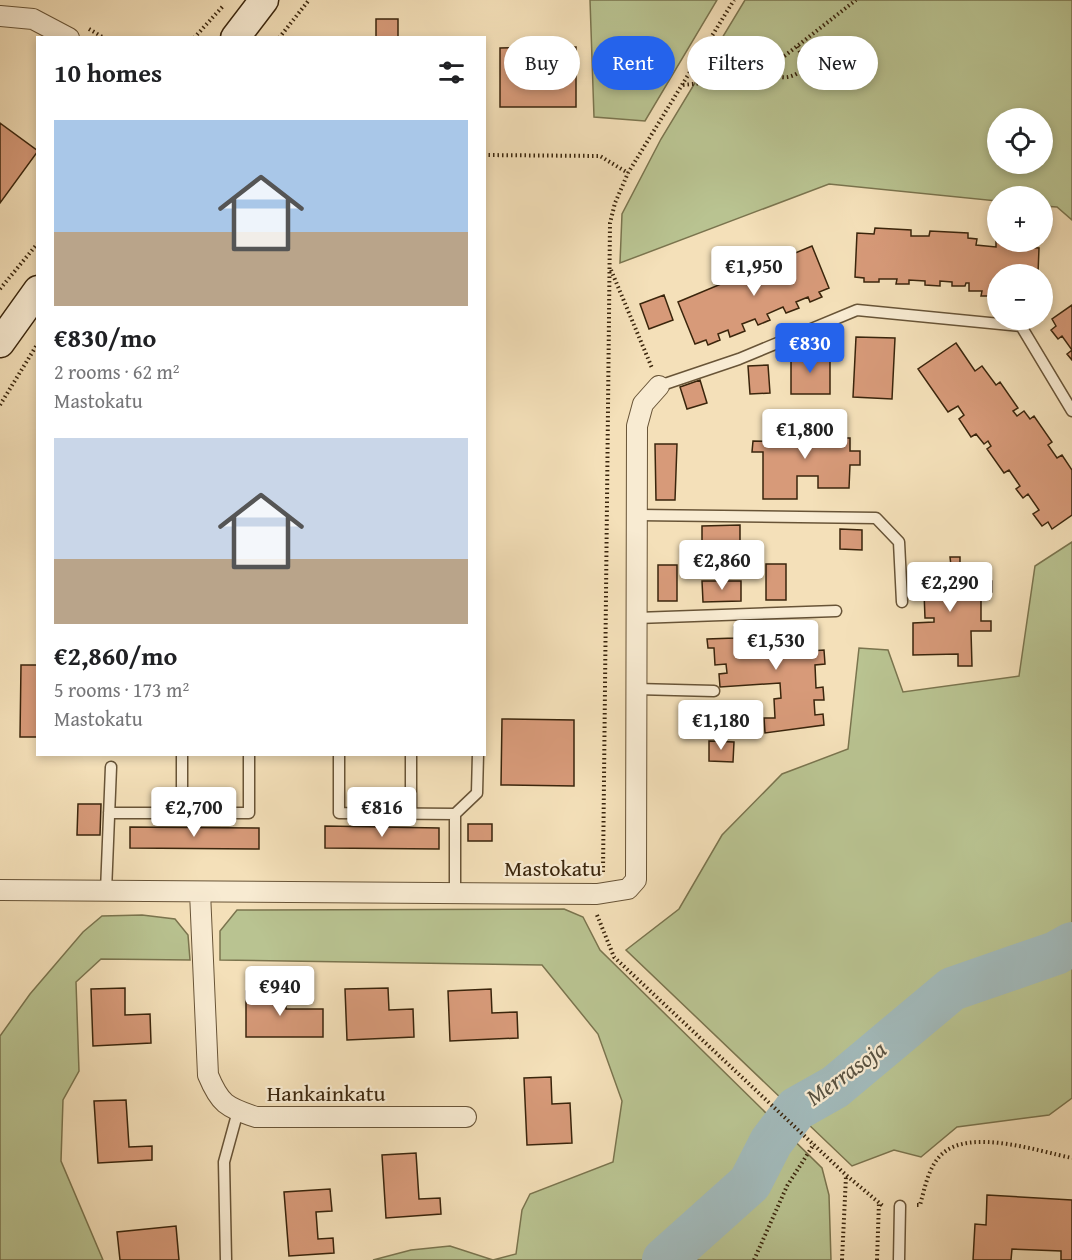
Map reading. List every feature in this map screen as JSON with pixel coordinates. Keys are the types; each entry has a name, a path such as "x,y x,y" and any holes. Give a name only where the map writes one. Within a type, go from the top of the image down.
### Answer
{"street":[{"path":"237,36 264,0"},
{"path":"0,16 33,19 65,36"},
{"path":"0,343 36,293"},
{"name":"Mastokatu","path":"0,890 597,894 628,889 636,880 637,426 643,404 659,386"},
{"name":"Hankainkatu","path":"200,891 208,1075 217,1097 238,1111 256,1117 466,1117"}],"lane":[{"path":"659,386 739,359 857,310 1021,326 1072,411"},
{"path":"638,515 876,518 899,542 902,602"},
{"path":"637,618 836,611"},
{"path":"636,689 714,691"},
{"path":"182,756 182,813"},
{"path":"109,813 249,813 249,756"},
{"path":"339,756 339,813 455,814 477,793 478,756"},
{"path":"411,756 411,813"},
{"path":"106,891 111,767"},
{"path":"455,814 455,892"},
{"path":"226,1260 224,1162 238,1111"},
{"path":"899,1260 900,1206"}],"path":[{"path":"196,36 229,0"},
{"path":"281,36 309,0"},
{"path":"810,36 856,0"},
{"path":"785,55 797,46"},
{"path":"682,85 687,84"},
{"path":"486,155 600,156 628,173"},
{"path":"0,289 36,245"},
{"path":"610,266 659,386"},
{"path":"0,405 36,346"},
{"path":"752,1084 846,1175 886,1208 920,1205 930,1172 942,1154 964,1142 1003,1144 1072,1158"},
{"path":"754,1260 787,1186 813,1143"},
{"path":"842,1260 846,1175"},
{"path":"877,1260 879,1202"}],"green space":[{"path":"590,0 717,0 696,36 687,36 687,50 675,71 675,36 592,36 592,58"},
{"path":"745,0 1072,0 1072,220 1057,207 1053,207 1053,186 987,186 987,200 829,184 620,263 622,214 661,139 691,90 785,90 785,36 723,36"},
{"path":"593,90 663,90 645,121 594,117"},
{"path":"1072,542 1072,1098 1049,1115 957,1127 921,1157 894,1150 852,1166 626,950 679,909 722,835 782,774 848,749 859,648 888,650 903,692 1019,676 1035,566"},
{"path":"564,909 583,917 600,950 822,1168 829,1195 831,1260 493,1260 516,1254 522,1210 530,1194 613,1162 622,1101 598,1034 542,965 220,960 220,931 237,910"},
{"path":"142,915 175,919 188,935 190,960 101,959 76,982 79,1071 63,1100 61,1161 103,1260 0,1260 0,1036 30,994 83,932 102,916"},
{"path":"450,1246 493,1260 373,1260 411,1250"}],"building":[{"path":"376,19 398,19 398,36 376,36"},
{"path":"500,48 504,48 504,90 576,90 576,107 500,107"},
{"path":"0,123 36,150 36,154 0,203"},
{"path":"875,228 911,230 911,236 929,236 930,231 968,233 968,238 977,239 976,245 987,246 987,252 1039,252 1038,264 987,264 987,296 981,296 982,291 969,291 969,283 965,286 952,286 952,282 940,281 940,286 925,285 925,281 909,280 909,284 896,284 897,279 864,282 864,278 855,277 857,233 874,234"},
{"path":"812,246 829,288 819,292 822,297 810,302 808,297 796,302 799,308 786,313 783,307 767,314 770,320 758,325 755,319 742,324 745,331 730,337 728,330 718,334 720,340 708,345 706,340 695,344 678,302"},
{"path":"664,295 673,320 649,329 640,304"},
{"path":"1072,305 1072,350 1062,336 1058,339 1051,330 1056,326 1053,318"},
{"path":"856,337 895,338 892,399 853,397"},
{"path":"956,343 975,371 982,366 996,385 1000,382 1018,408 1013,411 1017,416 1024,411 1030,419 1034,416 1052,442 1048,445 1057,458 1062,455 1072,470 1072,515 1052,529 1048,522 1042,526 1033,514 1039,510 1028,494 1023,498 1016,489 1020,486 1009,470 1004,473 987,449 991,446 988,441 984,444 976,434 971,437 959,419 964,415 958,406 948,412 918,369"},
{"path":"1072,350 1072,360 1067,354"},
{"path":"791,355 830,355 830,394 791,394"},
{"path":"768,365 770,393 750,394 748,366"},
{"path":"700,380 707,403 687,409 680,387"},
{"path":"785,416 797,417 797,430 823,431 823,421 836,421 835,438 850,438 850,451 860,451 860,465 850,465 849,488 818,488 818,476 797,476 797,499 763,499 763,452 752,452 753,441 784,442"},
{"path":"655,444 677,444 675,500 656,500"},
{"path":"740,525 740,546 702,546 702,526"},
{"path":"840,529 862,530 862,550 840,549"},
{"path":"950,557 960,557 960,582 992,581 992,592 981,592 981,621 991,621 991,631 971,631 972,666 958,666 958,654 913,655 913,623 934,622 934,618 925,618 923,566 951,566"},
{"path":"766,564 786,564 786,600 766,600"},
{"path":"658,565 677,565 677,601 658,601"},
{"path":"702,581 741,581 741,601 703,602"},
{"path":"816,624 817,637 809,638 810,651 824,650 825,664 815,665 816,688 823,687 824,700 814,700 815,715 823,714 824,725 765,733 764,718 775,718 774,699 781,698 780,683 720,687 719,674 727,673 726,664 715,665 714,648 708,648 707,639 735,638 734,627 748,626 749,635 773,634 773,627"},
{"path":"21,665 36,665 36,737 20,737"},
{"path":"502,719 574,720 574,786 501,785"},
{"path":"709,741 734,742 733,762 709,761"},
{"path":"78,804 101,804 100,835 77,835"},
{"path":"468,824 492,824 492,841 468,841"},
{"path":"325,826 439,828 439,849 325,848"},
{"path":"130,827 259,828 259,849 130,848"},
{"path":"125,988 125,1015 150,1014 151,1043 93,1046 91,989"},
{"path":"388,988 389,1010 413,1009 414,1037 347,1040 345,989"},
{"path":"491,989 492,1013 517,1012 518,1038 450,1041 448,991"},
{"path":"246,991 286,991 286,1009 323,1009 323,1037 246,1037"},
{"path":"551,1077 552,1104 570,1103 572,1143 527,1145 524,1078"},
{"path":"126,1100 129,1147 152,1146 152,1160 98,1163 94,1101"},
{"path":"416,1153 419,1199 440,1198 441,1214 386,1218 382,1155"},
{"path":"330,1189 332,1211 316,1212 318,1239 333,1238 334,1253 289,1256 284,1192"},
{"path":"987,1195 1072,1200 1072,1260 1061,1260 1061,1251 1012,1249 1011,1260 973,1260 975,1224 986,1225"},
{"path":"176,1226 179,1260 120,1260 117,1232"}],"waterway":[{"name":"Merrasoja","path":"664,1260 750,1183 771,1142 796,1109 835,1087 952,989 1056,953 1072,944"}]}
